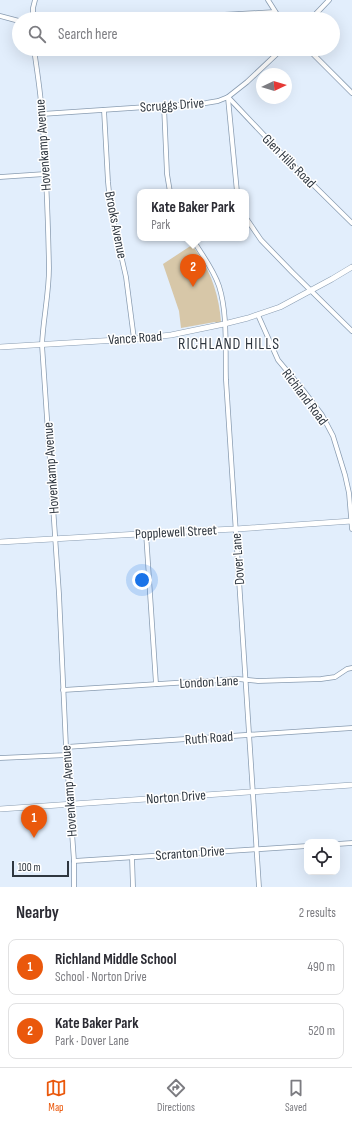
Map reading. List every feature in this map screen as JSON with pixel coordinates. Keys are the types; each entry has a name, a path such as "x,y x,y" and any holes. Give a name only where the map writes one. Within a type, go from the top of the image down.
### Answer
{"street":[{"path":"33,12 36,0"},
{"path":"268,0 275,12"},
{"path":"318,12 329,0"},
{"path":"0,16 12,19"},
{"name":"Hovenkamp Avenue","path":"35,56 42,114 48,270 42,344 64,690 66,747 74,861 74,887"},
{"name":"Scruggs Drive","path":"42,114 218,101 228,97 247,82 275,56"},
{"path":"315,56 352,93"},
{"path":"228,97 236,189"},
{"name":"Glen Hills Road","path":"228,97 278,151 352,223"},
{"path":"164,106 167,174 170,189"},
{"name":"Brooks Avenue","path":"104,110 111,211 130,298 134,339"},
{"path":"0,177 45,174"},
{"path":"249,222 261,240 352,331"},
{"name":"Dover Lane","path":"194,241 216,279 221,296 224,324 259,887"},
{"name":"Vance Road","path":"0,347 134,339 171,335 224,324 258,315 280,307 352,267"},
{"name":"Richland Road","path":"258,315 278,360 322,415 332,436 345,475 349,493 352,529"},
{"name":"Popplewell Street","path":"0,542 352,521"},
{"path":"146,533 156,684"},
{"name":"London Lane","path":"64,690 238,679 258,681 322,679 334,677 347,669 352,668"},
{"name":"Ruth Road","path":"66,747 352,728"},
{"path":"0,758 67,755"},
{"name":"Norton Drive","path":"0,809 352,785"},
{"path":"340,844 352,843"},
{"name":"Scranton Drive","path":"74,861 304,846"},
{"path":"132,857 133,887"}],"shaded area":[{"path":"192,245 209,272 216,291 221,322 217,324 215,322 181,328 179,311 163,264"}],"place":[{"name":"Kate Baker Park","path":"193,287"},
{"name":"Richland Middle School","path":"34,838"}],"district":[{"name":"RICHLAND HILLS","path":"229,344"}]}
